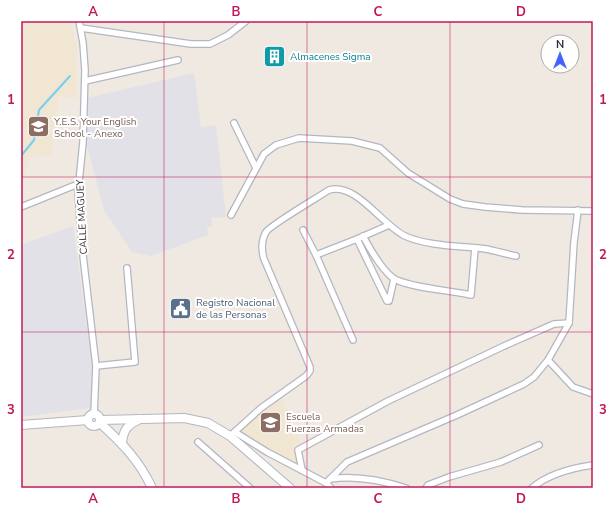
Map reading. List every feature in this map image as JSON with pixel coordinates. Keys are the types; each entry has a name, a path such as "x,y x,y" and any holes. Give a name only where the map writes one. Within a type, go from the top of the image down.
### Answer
{"street":[{"name":"CALLE MAGUEY","path":"79,21 83,43 85,81 83,142 78,184 82,247 96,366 96,419"},
{"path":"81,28 191,44 210,44 228,35 246,21"},
{"path":"85,81 178,60"},
{"path":"234,123 256,168"},
{"path":"231,215 264,154 276,145 299,138 352,141 380,148 408,174 450,199 463,204 485,208 522,210 593,211"},
{"path":"21,207 78,184"},
{"path":"233,434 260,408 306,376 310,371 310,367 261,250 266,230 329,190 336,188 348,192 368,205 388,225 405,236 448,246 475,248 516,256"},
{"path":"328,481 347,462 457,415 524,384 534,377 548,360 569,322 574,242 578,210"},
{"path":"316,255 360,238 388,225"},
{"path":"303,230 316,255 353,340"},
{"path":"360,238 394,279 406,283 471,295 475,248"},
{"path":"360,238 387,301 389,301 394,279"},
{"path":"96,366 135,362 127,268"},
{"path":"302,470 298,450 323,435 388,401 504,346 554,324 569,322"},
{"path":"548,360 573,387 593,394"},
{"path":"122,444 123,433 127,427 141,418"},
{"path":"21,425 96,419 184,418 208,423 233,434 302,470 328,481 347,476 384,481 406,488"},
{"path":"96,419 136,459 152,488"},
{"path":"233,434 290,488"},
{"path":"198,442 250,488"},
{"path":"426,488 428,485 449,477 501,462 539,445"},
{"path":"532,488 540,481 568,470 593,465"},
{"path":"328,481 331,488"}],"shaded area":[{"name":"Y.E.S. Your English School - Anexo","path":"21,21 70,21 77,45 76,98 58,96 51,156 29,157 21,186"},
{"path":"194,73 201,127 216,125 226,217 211,218 212,226 207,228 208,235 151,256 132,252 104,210 87,146 87,98"},
{"path":"73,226 98,407 21,417 21,245"},
{"name":"Escuela Fuerzas Armadas","path":"281,395 301,442 296,446 299,466 240,432 260,412"}],"waterway":[{"path":"21,156 34,140 39,110 70,76"}],"place":[{"name":"Almacenes Sigma","path":"275,56"},
{"name":"Y.E.S. Your English School - Anexo","path":"38,127"},
{"name":"Registro Nacional de las Personas","path":"180,308"},
{"name":"Escuela Fuerzas Armadas","path":"271,422"}]}
